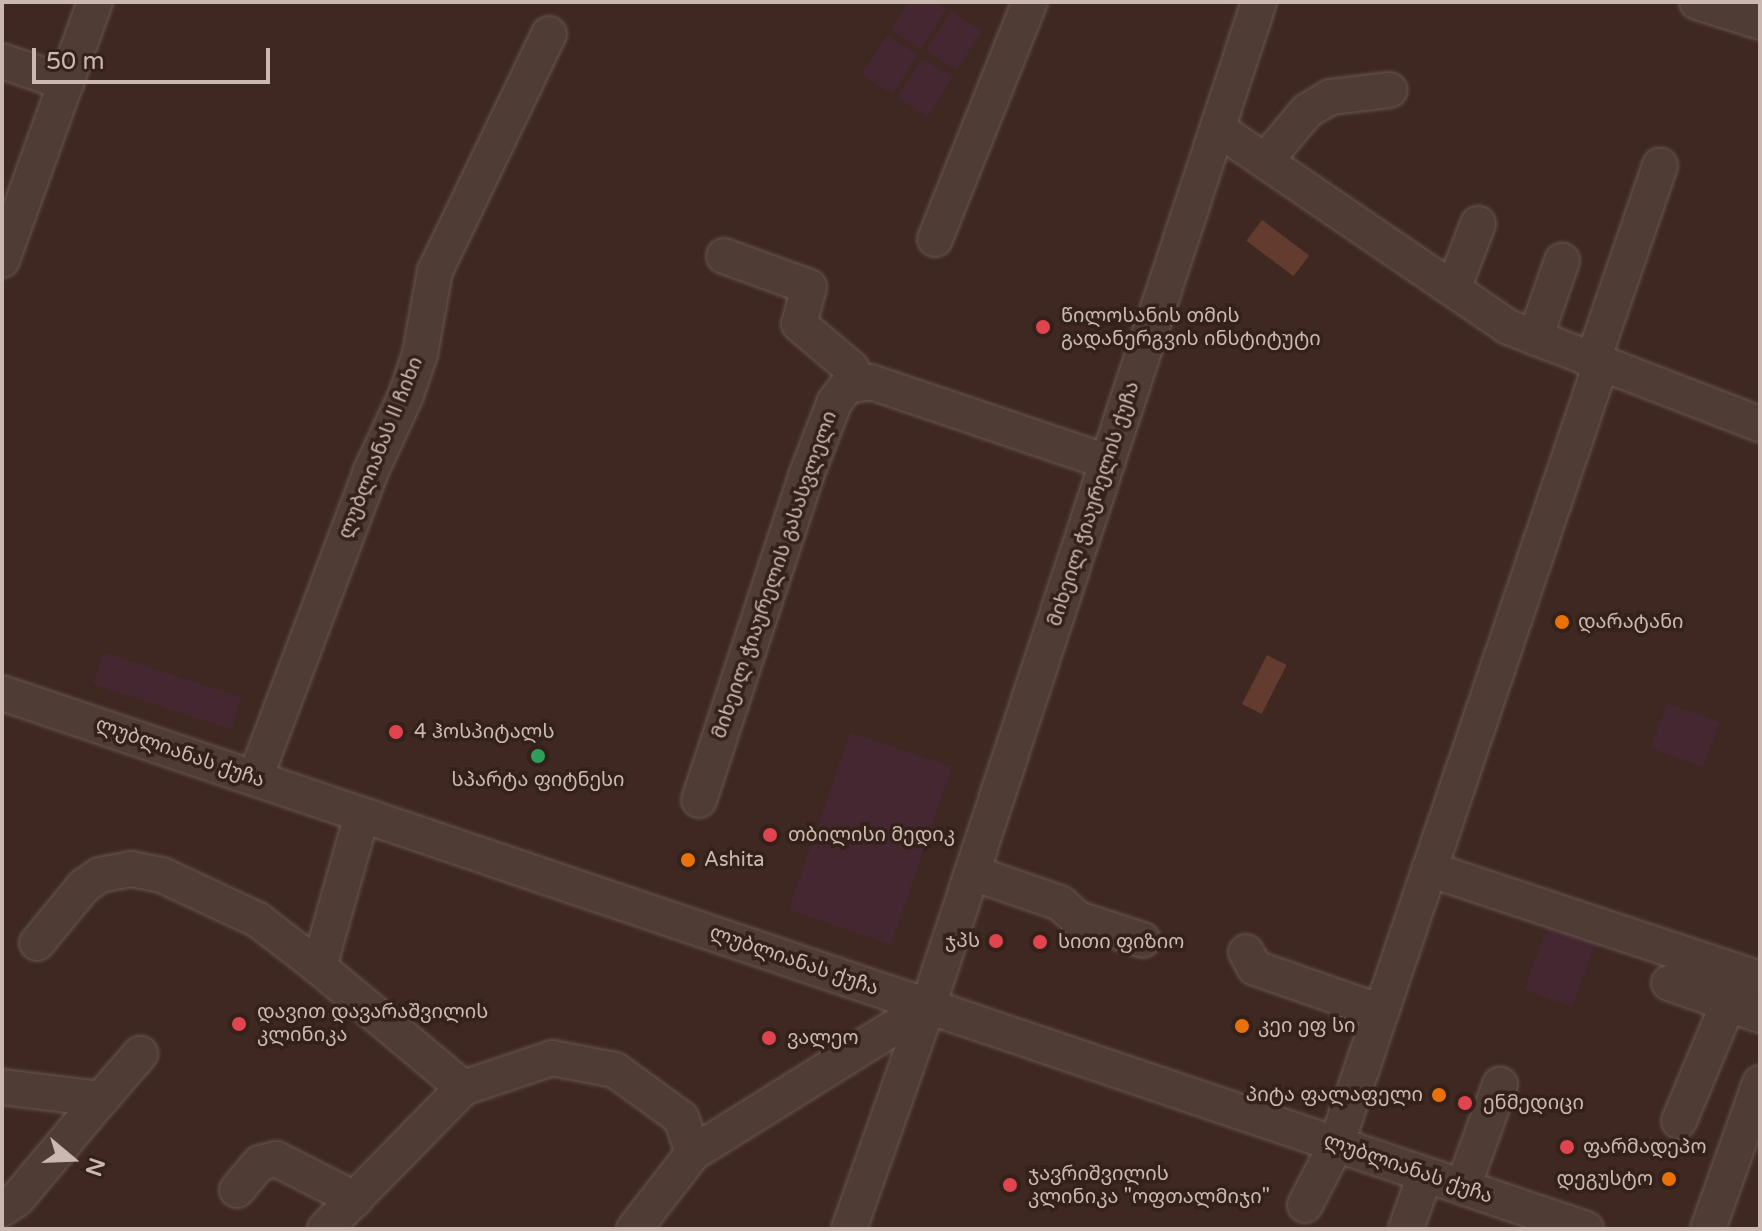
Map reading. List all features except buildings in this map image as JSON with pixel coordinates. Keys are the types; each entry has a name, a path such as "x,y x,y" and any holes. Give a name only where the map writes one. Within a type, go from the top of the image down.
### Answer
{"street":[{"path":"2,260 95,2"},
{"path":"935,239 1030,2"},
{"name":"მიხეილ ჭიაურელის ქუჩა","path":"849,1229 973,873 1218,129 1253,3"},
{"path":"1713,4 1760,22"},
{"name":"ლუბლიანას II ჩიხი","path":"255,778 370,473 406,395 420,354 435,271 549,34"},
{"path":"2,61 66,83"},
{"path":"1265,161 1307,111 1330,97 1390,90"},
{"path":"1218,129 1508,327 1596,365 1760,424"},
{"path":"1305,1205 1336,1145 1660,165"},
{"path":"1453,289 1478,224"},
{"path":"724,256 809,287 799,324 851,368 858,381 1108,462"},
{"path":"1535,338 1562,261"},
{"name":"მიხეილ ჭიაურელის გასასვლელი","path":"699,800 816,451 835,401 858,381"},
{"name":"ლუბლიანას ქუჩა","path":"2,693 1586,1229"},
{"path":"319,967 362,815"},
{"path":"37,943 84,886 100,875 131,869 162,875 258,920 463,1088"},
{"path":"1429,869 1760,979"},
{"path":"973,873 1060,903 1078,919 1143,940"},
{"path":"1246,952 1255,968 1381,1012"},
{"path":"1669,983 1760,1015"},
{"path":"1679,1121 1728,1004"},
{"path":"634,1229 693,1153 928,1006"},
{"path":"2,1209 17,1199 140,1054"},
{"path":"325,1229 463,1088 552,1058 615,1070 681,1118 693,1153"},
{"path":"1708,1229 1760,1083"},
{"path":"1463,1187 1500,1085"},
{"path":"2,1087 101,1099"},
{"path":"237,1190 260,1163 276,1159 355,1199"},
{"path":"1406,1229 1425,1175"}],"shaded area":[{"path":"908,2 935,2 946,9 921,49 891,30"},
{"path":"951,11 982,31 956,71 925,50"},
{"path":"887,35 918,55 892,95 861,74"},
{"path":"922,58 953,77 928,117 897,98"},
{"path":"1262,220 1309,256 1293,276 1246,241"},
{"path":"103,652 242,697 231,729 92,684"},
{"path":"1267,655 1287,665 1262,714 1242,704"},
{"path":"1667,703 1720,722 1703,767 1651,748"},
{"path":"850,732 952,767 891,945 789,910"},
{"path":"1549,922 1597,939 1572,1007 1524,990"}],"place":[{"name":"წილოსანის თმის გადანერგვის ინსტიტუტი","path":"1043,327"},
{"name":"დარატანი","path":"1562,622"},
{"name":"4 ჰოსპიტალს","path":"396,732"},
{"name":"სპარტა ფიტნესი","path":"538,756"},
{"name":"თბილისი მედიკ","path":"770,835"},
{"name":"Ashita","path":"688,860"},
{"name":"ჯპს","path":"996,941"},
{"name":"სითი ფიზიო","path":"1040,942"},
{"name":"დავით დავარაშვილის კლინიკა","path":"239,1024"},
{"name":"კეი ეფ სი","path":"1242,1026"},
{"name":"ვალეო","path":"769,1038"},
{"name":"პიტა ფალაფელი","path":"1439,1095"},
{"name":"ენმედიცი","path":"1465,1103"},
{"name":"ფარმადეპო","path":"1567,1147"},
{"name":"დეგუსტო","path":"1669,1179"},
{"name":"ჯავრიშვილის კლინიკა \"ოფთალმიჯი\"","path":"1010,1185"}]}
